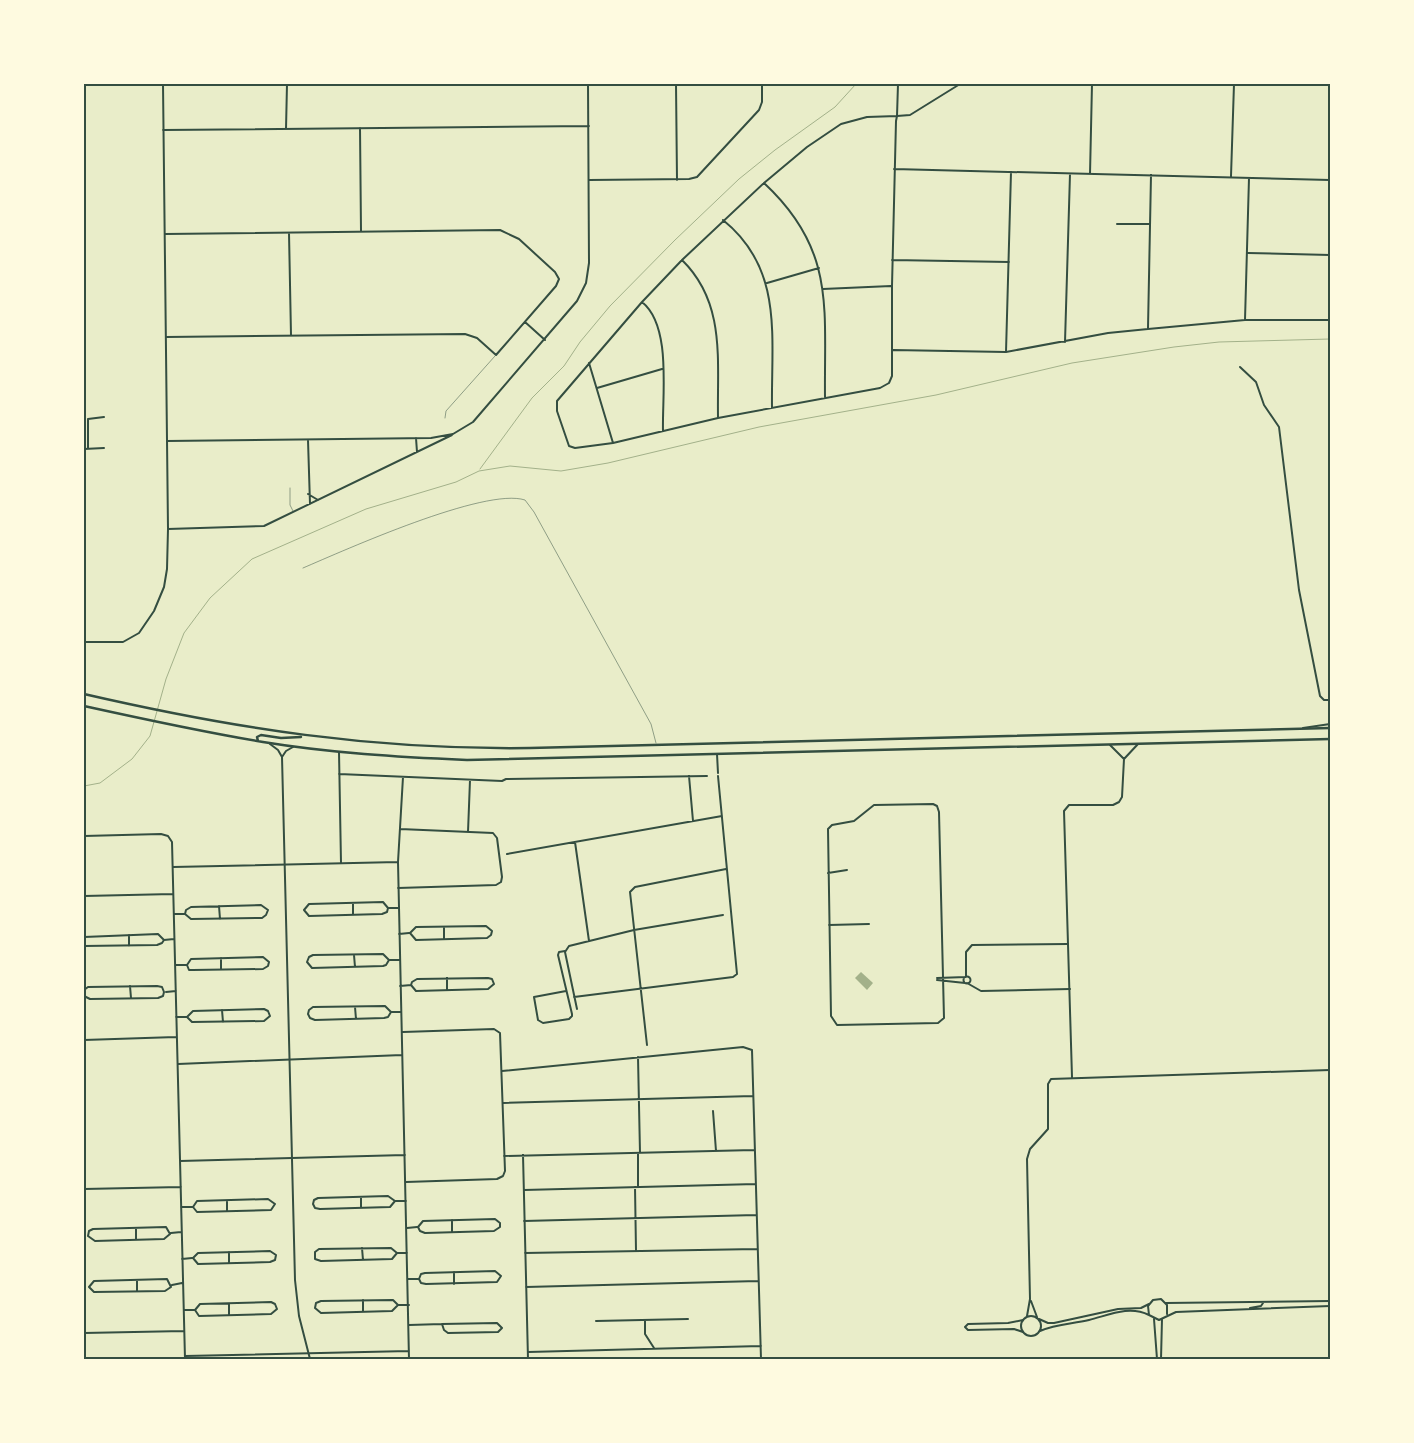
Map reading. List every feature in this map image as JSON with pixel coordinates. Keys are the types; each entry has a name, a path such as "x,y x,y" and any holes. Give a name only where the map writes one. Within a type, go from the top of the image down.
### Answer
{"main road":[{"path":"84,694 186,716 305,736 441,748 1330,726"},
{"path":"84,706 183,727 298,747 339,752 467,760 1330,739"},
{"path":"259,741 257,739 259,735 287,738 305,736"}],"street":[{"path":"84,642 123,642 136,637 157,606 166,579 168,529 163,84"},
{"path":"286,84 286,129"},
{"path":"168,529 256,528 456,433 478,418 577,301 586,283 589,263 588,84"},
{"path":"676,84 677,180"},
{"path":"589,180 677,180 692,179 700,176 758,113 762,102 762,84"},
{"path":"898,84 896,116 894,169 892,260 892,376 889,383 880,388 718,418 613,443 575,448 570,446 557,411 557,401 642,302 722,220 807,147 841,124 867,116 896,116 910,115 960,84"},
{"path":"1090,174 1092,84"},
{"path":"1231,177 1234,84"},
{"path":"163,130 588,126"},
{"path":"360,128 361,232"},
{"path":"894,169 1330,180"},
{"path":"1006,352 1011,172"},
{"path":"1065,342 1070,174"},
{"path":"1148,329 1151,175"},
{"path":"1244,320 1249,178"},
{"path":"764,183 798,221 807,236 819,268 824,289 825,397"},
{"path":"722,220 746,241 758,261 767,283 770,302 772,408"},
{"path":"1117,224 1150,224"},
{"path":"165,234 494,230 510,233 555,272 558,279 556,286 496,355 477,338 465,334 166,338"},
{"path":"289,232 291,336"},
{"path":"1246,253 1330,255"},
{"path":"682,260 704,287 713,309 716,332 718,418"},
{"path":"892,260 1009,262"},
{"path":"767,283 819,268"},
{"path":"824,289 892,286"},
{"path":"642,302 655,317 660,335 663,431"},
{"path":"892,350 1006,352 1148,329 1244,320 1330,320"},
{"path":"525,322 545,340"},
{"path":"589,363 613,443"},
{"path":"1240,367 1256,382 1264,405 1279,427 1301,602 1320,696 1324,700 1330,700"},
{"path":"597,388 662,369"},
{"path":"88,449 88,419 104,417"},
{"path":"167,441 416,438 440,437 456,433"},
{"path":"416,438 417,452"},
{"path":"308,440 308,494 310,504"},
{"path":"84,449 104,448"},
{"path":"308,494 318,500"},
{"path":"263,742 276,748 282,757 296,1287 299,1316 310,1359"},
{"path":"1072,1078 1064,809 1069,805 1113,805 1119,802 1122,797 1124,759 1130,750 1139,744"},
{"path":"1110,745 1124,759"},
{"path":"282,757 288,750 298,747"},
{"path":"339,752 341,863"},
{"path":"574,997 733,977 737,974 726,869 718,754"},
{"path":"338,774 470,780 707,776"},
{"path":"689,776 693,821"},
{"path":"402,777 398,888 409,1359"},
{"path":"468,832 470,780"},
{"path":"933,804 937,806 939,812 945,1015 940,1022 837,1025 831,1016 828,873 827,831 830,825 850,823 874,806 933,804"},
{"path":"507,854 722,816"},
{"path":"398,888 499,883 502,877 496,836 491,833 400,829"},
{"path":"84,836 166,835 172,842 185,1358 409,1351"},
{"path":"575,842 589,941"},
{"path":"173,867 398,862"},
{"path":"647,1045 630,894 634,888 726,869"},
{"path":"828,873 847,870"},
{"path":"84,896 173,894"},
{"path":"383,902 388,908 384,914 353,915 309,916 304,910 309,904 383,902"},
{"path":"353,903 353,915"},
{"path":"174,914 185,914 191,919 262,918 268,910 263,905 190,907 185,914"},
{"path":"220,906 220,918"},
{"path":"388,908 399,908"},
{"path":"566,991 534,997 538,1020 545,1022 571,1018 566,991 558,955 559,952 565,951 569,946 634,930 723,916"},
{"path":"829,925 869,924"},
{"path":"399,934 410,933 415,928 488,926 492,932 487,938 416,940 410,933"},
{"path":"444,927 444,939"},
{"path":"84,937 158,934 164,940"},
{"path":"129,935 130,946"},
{"path":"84,946 159,945 164,940 174,939"},
{"path":"966,983 964,980 967,977 966,952 975,944 1068,944"},
{"path":"565,951 577,1009"},
{"path":"384,954 389,960 385,966 355,967 312,968 307,962 312,955 384,954"},
{"path":"354,955 355,967"},
{"path":"264,957 269,964 263,969 221,970 191,970 187,965 191,959 264,957"},
{"path":"220,958 221,970"},
{"path":"389,960 400,960"},
{"path":"175,965 187,965"},
{"path":"944,980 967,977"},
{"path":"967,977 974,988"},
{"path":"400,986 411,986 416,991 488,989 494,984 489,978 447,978 415,979 411,986"},
{"path":"447,978 447,990"},
{"path":"937,979 966,983 981,991 1070,989"},
{"path":"966,983 970,981"},
{"path":"130,986 131,998"},
{"path":"84,990 88,987 159,986 164,992"},
{"path":"164,992 176,991"},
{"path":"84,996 88,999 160,998 164,992"},
{"path":"355,1006 387,1006 391,1012 386,1018 356,1019 313,1020 308,1014 309,1010 314,1007 355,1006"},
{"path":"355,1006 356,1019"},
{"path":"265,1009 270,1016 264,1021 223,1022 192,1022 188,1017 193,1011 265,1009"},
{"path":"222,1010 223,1022"},
{"path":"391,1012 401,1012"},
{"path":"176,1017 188,1017"},
{"path":"402,1032 497,1030 501,1036 503,1103 504,1174 499,1178 406,1182"},
{"path":"84,1040 177,1037"},
{"path":"502,1071 748,1047 753,1054 761,1359"},
{"path":"178,1064 402,1055"},
{"path":"638,1057 638,1187"},
{"path":"1163,1318 1154,1319 1139,1311 1123,1311 1089,1320 1055,1325 1032,1336 1014,1329 968,1330 965,1326 968,1324 1008,1323 1022,1320 1027,1316 1030,1298 1027,1156 1030,1149 1048,1129 1050,1081 1056,1078 1330,1070"},
{"path":"503,1103 754,1096"},
{"path":"714,1111 716,1151"},
{"path":"504,1156 755,1150"},
{"path":"180,1161 405,1155"},
{"path":"523,1155 528,1359"},
{"path":"524,1190 756,1184"},
{"path":"84,1190 181,1187"},
{"path":"635,1187 636,1251"},
{"path":"395,1202 390,1196 318,1198 314,1200 313,1204 318,1209 361,1208 390,1207 395,1202 406,1201"},
{"path":"361,1197 361,1208"},
{"path":"181,1207 192,1207 197,1212 227,1212 271,1210 275,1205 270,1199 226,1200 197,1201 192,1207"},
{"path":"226,1200 227,1212"},
{"path":"524,1221 756,1215"},
{"path":"407,1228 418,1227 424,1221 452,1220 495,1220 500,1225 496,1231 423,1232 418,1227"},
{"path":"452,1220 452,1232"},
{"path":"170,1232 169,1236 164,1239 93,1241 88,1236 89,1232 93,1229 165,1227 170,1232 181,1232"},
{"path":"136,1228 136,1240"},
{"path":"362,1248 362,1260"},
{"path":"397,1253 392,1259 321,1261 315,1259 314,1256 314,1252 320,1249 391,1248 397,1253 407,1253"},
{"path":"525,1253 757,1249"},
{"path":"182,1259 193,1258 197,1253 271,1251 276,1257 270,1262 198,1264 193,1258"},
{"path":"229,1252 229,1263"},
{"path":"408,1279 419,1279 424,1284 454,1284 497,1282 502,1278 500,1273 495,1271 424,1273 419,1279"},
{"path":"454,1272 454,1284"},
{"path":"172,1285 168,1279 94,1280 89,1287 94,1292 137,1292 167,1290 172,1285 182,1283"},
{"path":"137,1280 137,1292"},
{"path":"526,1287 758,1281"},
{"path":"1030,1298 1041,1325 1040,1331"},
{"path":"1027,1316 1038,1318 1045,1323 1054,1324 1118,1310 1138,1309 1158,1299 1166,1303 1330,1300"},
{"path":"363,1300 363,1312"},
{"path":"398,1305 394,1311 319,1313 315,1308 319,1301 393,1300 398,1305 408,1305"},
{"path":"271,1302 275,1304 277,1309 271,1314 200,1316 195,1310 200,1304 271,1302"},
{"path":"1248,1309 1261,1306 1263,1302"},
{"path":"1166,1303 1167,1314"},
{"path":"229,1304 229,1315"},
{"path":"1149,1304 1149,1315"},
{"path":"1161,1359 1160,1325 1167,1314 1330,1306"},
{"path":"184,1310 195,1310"},
{"path":"596,1321 688,1319"},
{"path":"1154,1319 1157,1359"},
{"path":"645,1320 645,1334 654,1348"},
{"path":"1022,1320 1023,1332"},
{"path":"409,1325 442,1324 498,1323 502,1328 498,1332 448,1333 444,1330 442,1324"},
{"path":"84,1333 184,1331"},
{"path":"528,1352 761,1346"}],"lane":[{"path":"445,418 446,411 496,355"},
{"path":"290,488 290,505 293,512"},
{"path":"303,568 413,523 482,503 525,500 534,512 651,724 656,744"}],"shaded area":[{"path":"861,972 873,983 867,990 855,978"}],"waterway":[{"path":"480,469 532,398 564,366 580,342 610,306 739,179 775,150 835,107 856,84"},
{"path":"84,786 100,783 132,759 150,736 166,679 184,633 210,598 252,559 366,509 456,482 479,471 510,466 561,471 608,463 759,427 936,395 1072,363 1219,342 1330,339"}]}
